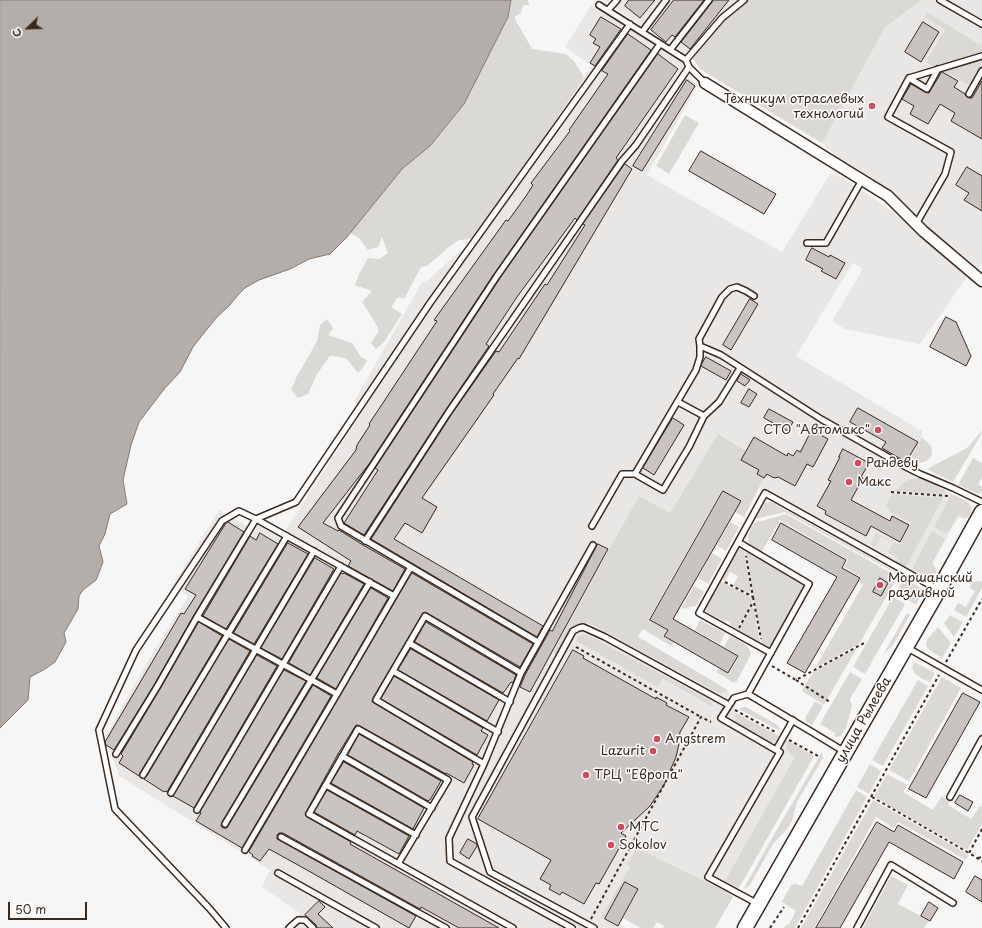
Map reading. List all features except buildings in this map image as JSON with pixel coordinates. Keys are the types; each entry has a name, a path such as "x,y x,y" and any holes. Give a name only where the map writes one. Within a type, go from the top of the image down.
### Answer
{"main road":[{"name":"улица Рылеева","path":"745,928 939,590 982,512"}],"street":[{"path":"705,83 888,196 916,224 981,277"}],"lane":[{"path":"608,10 617,0"},
{"path":"642,32 666,0"},
{"path":"670,50 708,0"},
{"path":"686,60 722,18 744,0"},
{"path":"940,0 982,24"},
{"path":"599,5 686,60 689,67 705,83"},
{"path":"116,754 256,519 296,502 430,303 630,24"},
{"path":"538,642 365,541 341,526 338,518 497,276 660,44"},
{"path":"916,224 945,174 951,152 888,117 909,78 982,56"},
{"path":"365,541 448,413 622,161 636,145 689,67"},
{"path":"909,78 927,89 938,69"},
{"path":"969,94 982,71"},
{"path":"807,243 826,243 862,180"},
{"path":"635,474 696,370 700,357 699,339 722,297 730,289 736,287 754,296"},
{"path":"700,346 721,355 821,419 902,465 982,502"},
{"path":"592,526 622,474 635,474 663,490 689,447 704,416 719,402 740,368"},
{"path":"678,402 704,416"},
{"path":"771,653 699,613 765,493 939,590"},
{"path":"226,928 209,908 115,809 99,730 136,650 222,521 239,511 394,596"},
{"path":"143,775 287,536"},
{"path":"738,542 809,584 748,694 734,698 728,705 721,718 780,752 708,877 759,905"},
{"path":"572,928 450,861 449,838 498,732 521,673 593,545"},
{"path":"171,793 314,551"},
{"path":"197,810 284,665 341,566"},
{"path":"245,850 411,568"},
{"path":"225,824 370,582"},
{"path":"484,764 376,700 425,616 521,673"},
{"path":"197,617 338,694"},
{"path":"594,928 490,872 472,817 573,631 583,627 599,634 728,705"},
{"path":"409,643 510,702"},
{"path":"906,647 982,690"},
{"path":"392,671 498,732"},
{"path":"748,694 846,753"},
{"path":"776,750 793,720"},
{"path":"398,864 448,780 358,729 309,814 398,864 513,928"},
{"path":"950,797 982,739"},
{"path":"342,756 432,808"},
{"path":"326,785 416,835"},
{"path":"281,837 446,928"},
{"path":"857,928 891,865 953,903"},
{"path":"278,873 376,928"},
{"path":"289,928 298,920 305,920 313,928"}],"path":[{"path":"891,492 948,496"},
{"path":"744,546 762,648"},
{"path":"718,579 753,597"},
{"path":"798,928 982,599"},
{"path":"736,633 753,601"},
{"path":"796,680 864,643"},
{"path":"576,647 711,722"},
{"path":"766,662 830,702"},
{"path":"728,705 818,756"},
{"path":"588,925 701,717"},
{"path":"872,797 982,860"},
{"path":"968,853 982,829"},
{"path":"978,858 982,856"},
{"path":"770,928 784,907"}],"shaded area":[{"path":"0,0 511,0 508,17 464,104 430,146 402,169 347,237 330,254 309,259 290,269 259,280 245,288 204,333 193,347 180,372 165,388 139,422 131,445 123,480 127,504 110,514 105,534 99,546 103,562 96,580 83,590 79,596 78,609 64,633 66,642 55,662 30,677 28,700 0,728"},
{"path":"511,0 528,0 529,5 523,5 521,13 514,17 532,49 566,54 574,61 584,78 519,175 471,239 459,240 427,266 421,267 404,299 398,297 391,307 402,314 384,342 376,349 371,343 379,330 362,302 372,291 355,285 368,258 379,259 388,253 382,237 378,247 368,250 359,238 350,233 402,169 430,146 462,106 508,17"},
{"name":"Техникум отраслевых технологий","path":"603,0 982,0 982,264 978,270 969,260 926,226 902,201 869,176 838,157 822,143 700,69 693,59"},
{"path":"750,0 922,0 885,27 822,143 700,69 693,59 724,20"},
{"path":"591,6 604,9 682,63 688,77 698,85 647,175 782,252 830,174 843,177 900,217 967,277 920,344 845,329 832,321 863,269 853,263 796,356 922,431 922,438 930,446 932,451 931,456 924,462 915,464 909,462 914,478 921,478 968,502 972,507 971,515 964,519 958,517 933,563 937,570 936,576 931,578 925,577 760,487 718,434 670,513 639,496 553,653 556,655 571,628 581,623 591,624 720,694 728,690 736,713 814,756 715,928 663,928 692,875 628,865 630,866 618,887 621,889 605,919 622,928 286,928 300,913 262,887 270,870 119,776 109,748 101,744 144,668 188,596 172,586 219,510 249,527 252,522 281,537 365,408 354,402 422,282 428,280 470,242 476,244 592,66 565,47"},
{"path":"927,12 982,46 982,53 934,67 926,62 945,30 925,17"},
{"path":"982,57 982,64 970,86 940,69"},
{"path":"685,115 699,123 669,174 656,166"},
{"path":"327,319 333,328 328,335 352,343 361,357 367,360 363,368 358,373 347,359 330,356 317,374 308,394 298,398 291,390 297,376 317,341 320,325"},
{"path":"982,431 953,482 927,469 967,448"},
{"path":"718,434 746,451 741,460 759,470 757,474 764,478 744,517 735,512 742,501 722,490 649,619 667,630 663,636 674,642 671,646 643,629 638,637 728,690 720,694 591,624 584,623 573,628 565,638 556,655 553,653 639,496 670,513"},
{"path":"922,438 931,447 932,455 924,462 916,463 909,461"},
{"path":"973,458 982,463 982,477 978,484 982,487 982,491 979,494 958,485"},
{"path":"914,478 921,478 946,491 944,495 895,491 906,481"},
{"path":"892,494 943,498 906,567 896,562 898,558 888,552 893,543 881,536 875,547 871,544 876,533 900,545 911,523 890,512 886,505"},
{"path":"951,494 968,503 971,507 971,512 967,518 958,515 947,534 934,527"},
{"path":"769,502 900,574 899,575 785,512 756,519 765,503"},
{"path":"786,514 898,577 859,644 815,668 863,585 859,582 861,577 844,567 848,560 780,520 761,553 752,548 748,542 748,538 754,523"},
{"path":"730,522 739,527 726,551 717,545"},
{"path":"932,531 945,539 932,563 936,572 935,575 930,577 912,569"},
{"path":"738,550 744,550 752,596 733,586 738,576 730,572 725,581 722,579"},
{"path":"745,551 806,585 770,648 762,644"},
{"path":"712,553 722,559 708,584 698,578"},
{"path":"904,578 922,589 922,593 916,605 896,593"},
{"path":"721,581 752,598 753,601 737,629 730,625 731,623 726,620 725,622 705,611"},
{"path":"982,581 982,588 966,617 954,610 958,603 966,607 975,591 970,588 972,582"},
{"path":"694,586 704,592 696,606 681,609"},
{"path":"893,597 905,604 865,674 853,667"},
{"path":"753,603 760,642 738,630"},
{"path":"907,613 910,615 893,645 883,655"},
{"path":"950,615 963,622 954,637 944,623"},
{"path":"700,620 725,633 720,644 695,630"},
{"path":"938,627 951,643 942,658 930,650 926,644 929,637"},
{"path":"586,634 709,700 713,707 662,678 658,687 576,641 577,637"},
{"path":"730,636 746,645 751,654 737,681 734,683 716,672 719,668 729,674 739,656 724,647"},
{"path":"857,648 824,705 802,691 813,672"},
{"path":"914,662 935,673 930,682 919,677 915,673 912,667"},
{"path":"850,672 862,679 850,699 852,706 846,728 841,736 836,737 834,736 835,733 820,724"},
{"path":"942,677 961,688 909,781 889,770"},
{"path":"918,680 928,686 883,766 872,760"},
{"path":"815,701 823,706 812,725 806,722 805,718"},
{"path":"746,707 776,724 780,731 739,709"},
{"path":"736,713 779,736 774,742 770,743 736,724"},
{"path":"788,741 814,756 739,888 725,881 795,757 787,749"},
{"path":"822,752 823,758 797,802 792,821 787,829 773,844 750,885 743,890 771,840"},
{"path":"870,764 881,771 869,794 857,787"},
{"path":"887,774 907,785 903,792 933,810 942,796 950,801 948,805 971,819 980,806 982,807 982,824 967,850 874,797"},
{"path":"856,790 867,797 795,928 784,928 789,924 796,911 782,902 791,885 795,884 802,886"},
{"path":"873,800 969,855 966,860 898,822 894,828 876,817 814,928 801,928"},
{"path":"637,848 720,889 733,897 715,928 663,928 664,926 657,922 653,928 640,928 623,918 638,890 625,882 605,920 601,918 630,866 627,865"},
{"path":"891,876 908,885 898,904 929,920 924,928 863,928"}],"place":[{"name":"Техникум отраслевых технологий","path":"872,106"},
{"name":"СТО \"Автомакс\"","path":"878,430"},
{"name":"Рандеву","path":"858,463"},
{"name":"Макс","path":"849,482"},
{"name":"Моршанский разливной","path":"880,585"},
{"name":"Angstrem","path":"657,739"},
{"name":"Lazurit","path":"653,751"},
{"name":"ТРЦ \"Европа\"","path":"586,775"},
{"name":"МТС","path":"621,827"},
{"name":"Sokolov","path":"611,845"}]}
